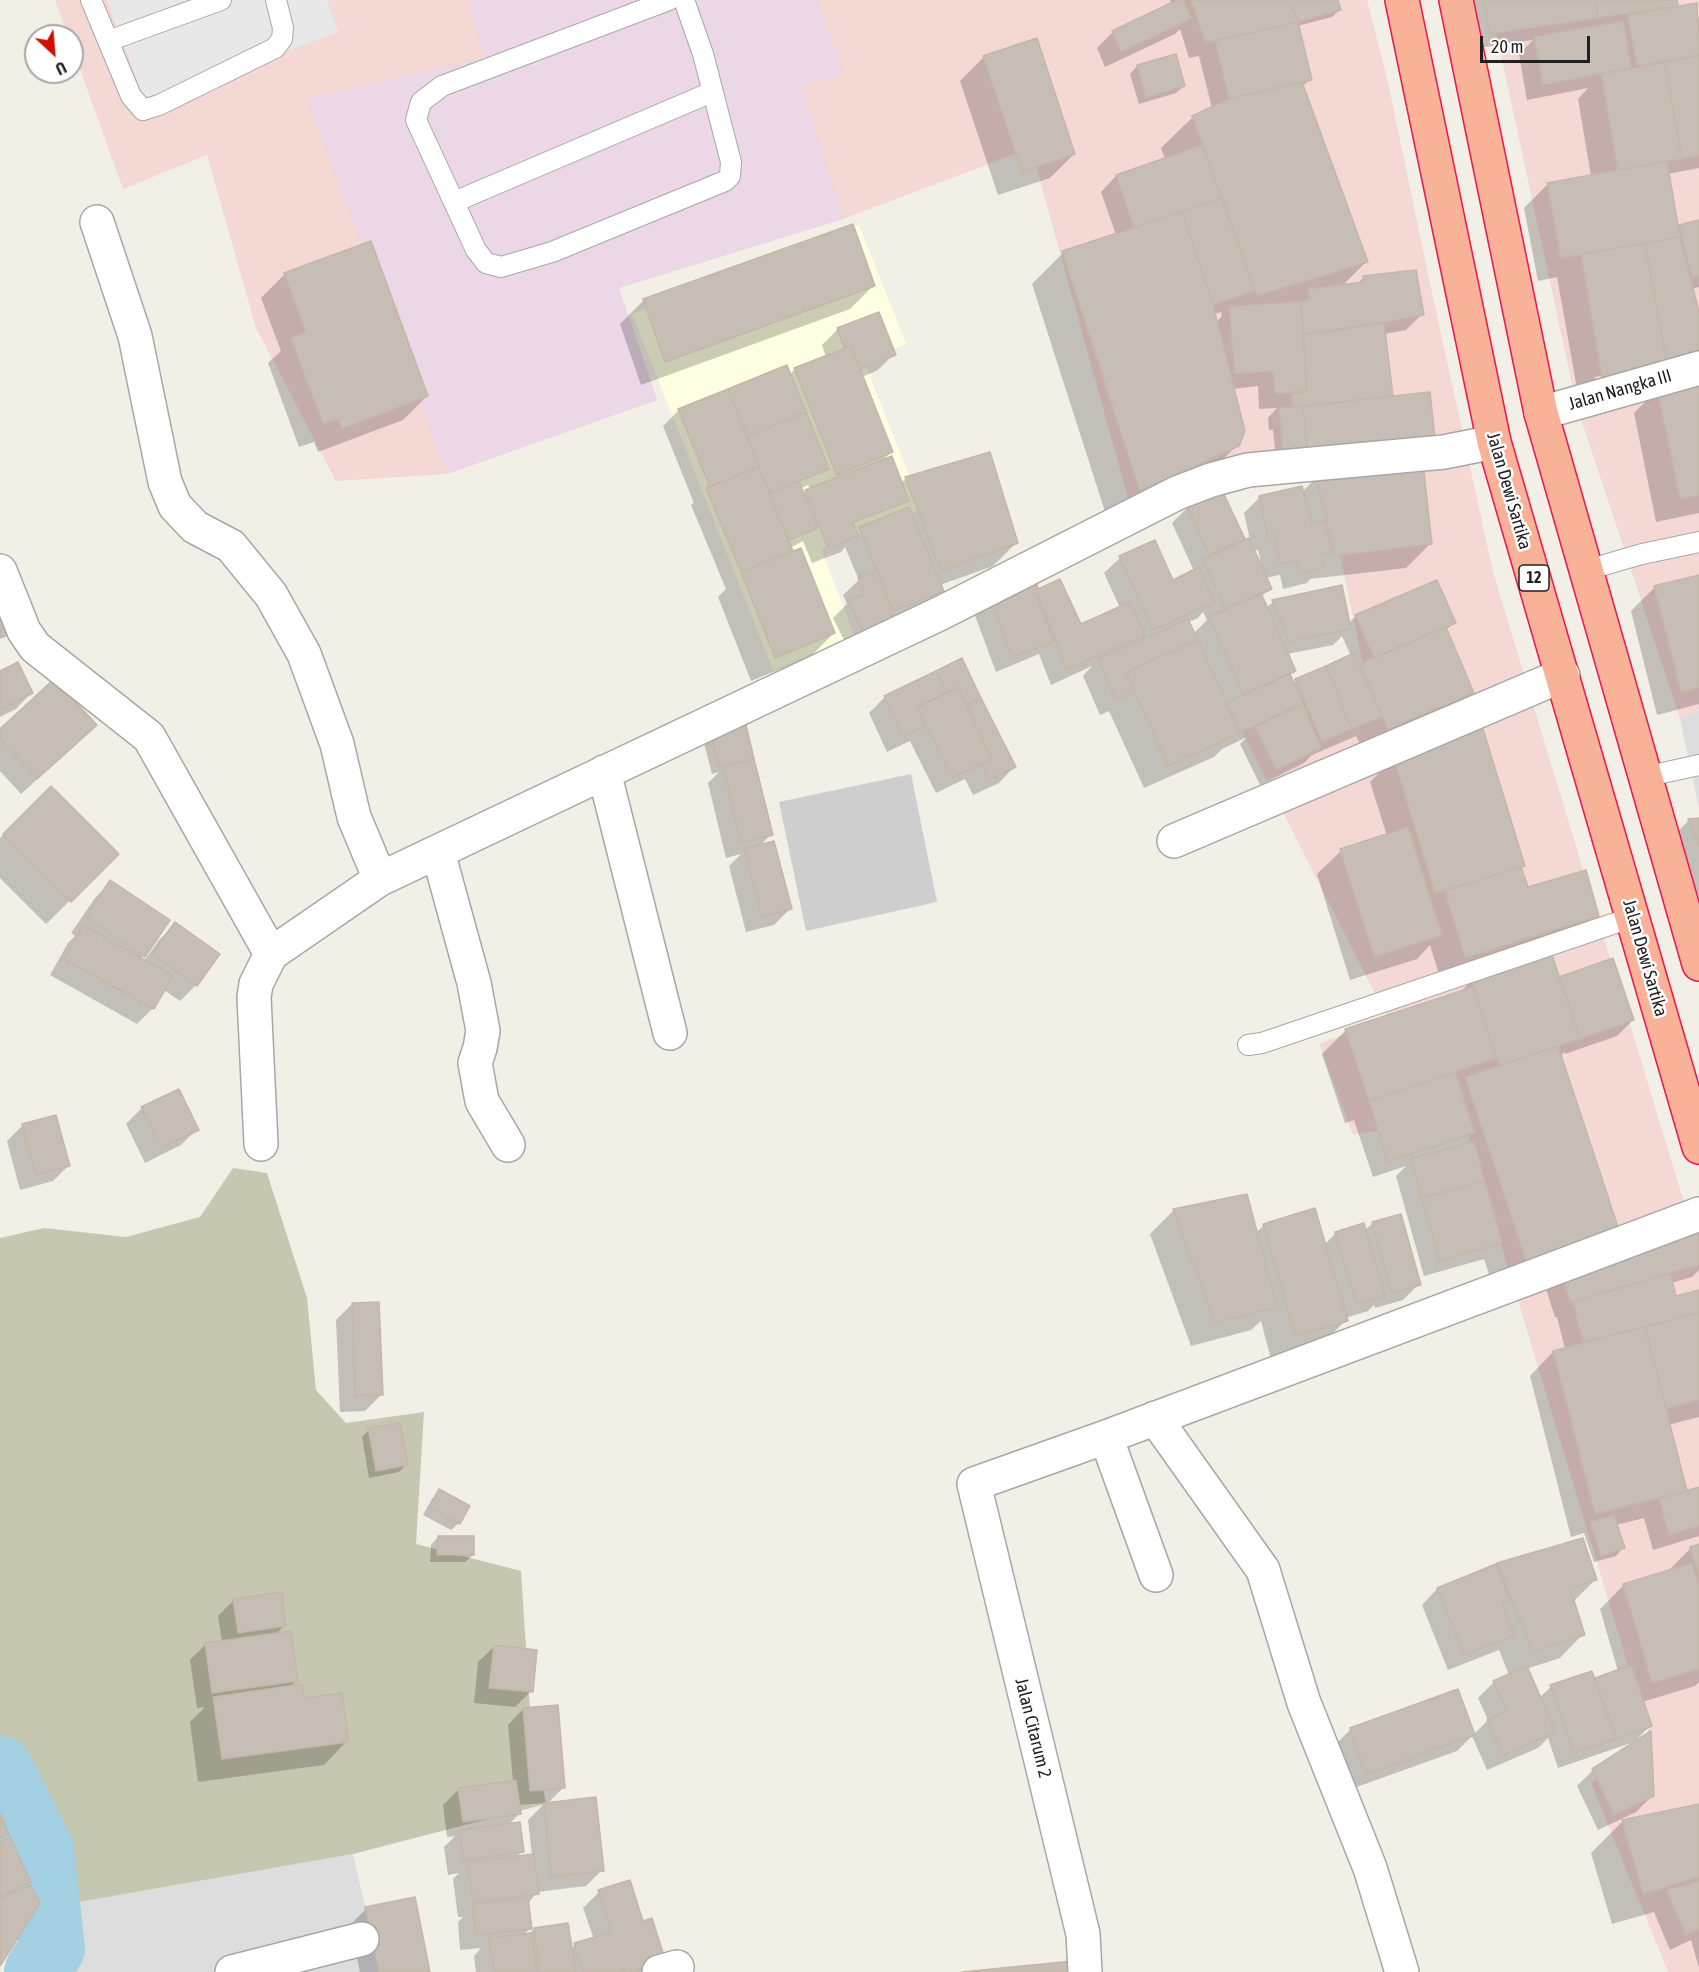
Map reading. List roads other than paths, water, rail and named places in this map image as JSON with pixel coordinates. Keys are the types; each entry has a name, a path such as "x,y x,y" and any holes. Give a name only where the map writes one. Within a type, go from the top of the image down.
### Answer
{"highway":[{"name":"Jalan Dewi Sartika","path":"1402,0 1494,442 1699,1148"},
{"path":"1456,0 1541,413 1699,964"},
{"path":"1506,480 1556,466"}],"street":[{"path":"97,222 135,336 168,490 175,506 195,526 231,546 271,596 304,654 337,744 354,817 380,879"},
{"name":"Jalan Nangka III","path":"1541,413 1699,368"},
{"path":"261,1144 254,997 256,984 271,954 380,879 941,613 1194,486 1248,470 1444,452 1494,442"},
{"path":"0,571 24,630 35,647 149,737 271,954"},
{"path":"1174,841 1563,675"},
{"path":"604,772 670,1033"},
{"path":"438,852 474,983 483,1031 475,1063 482,1101 508,1145"},
{"path":"1156,1575 1106,1437 1699,1215"},
{"path":"1155,1418 1263,1570 1304,1703 1370,1868 1402,1972"},
{"name":"Jalan Citarum 2","path":"1085,1972 1083,1934 974,1484 1106,1437"},
{"path":"232,1972 362,1939"}],"lane":[{"path":"91,0 131,96 143,110 159,105 275,48 282,39 283,28 276,0"},
{"path":"108,41 220,0"},
{"path":"669,0 442,86 421,102 416,120 476,250 486,263 501,267 552,252 725,182 730,176 731,162 703,54 684,0"},
{"path":"453,202 712,92"},
{"path":"1587,570 1642,554 1699,542"},
{"path":"1644,777 1699,765"},
{"path":"1248,1045 1262,1043 1633,917"}],"waterway":[{"path":"0,1769 41,1851 52,1948 37,1972"}]}
